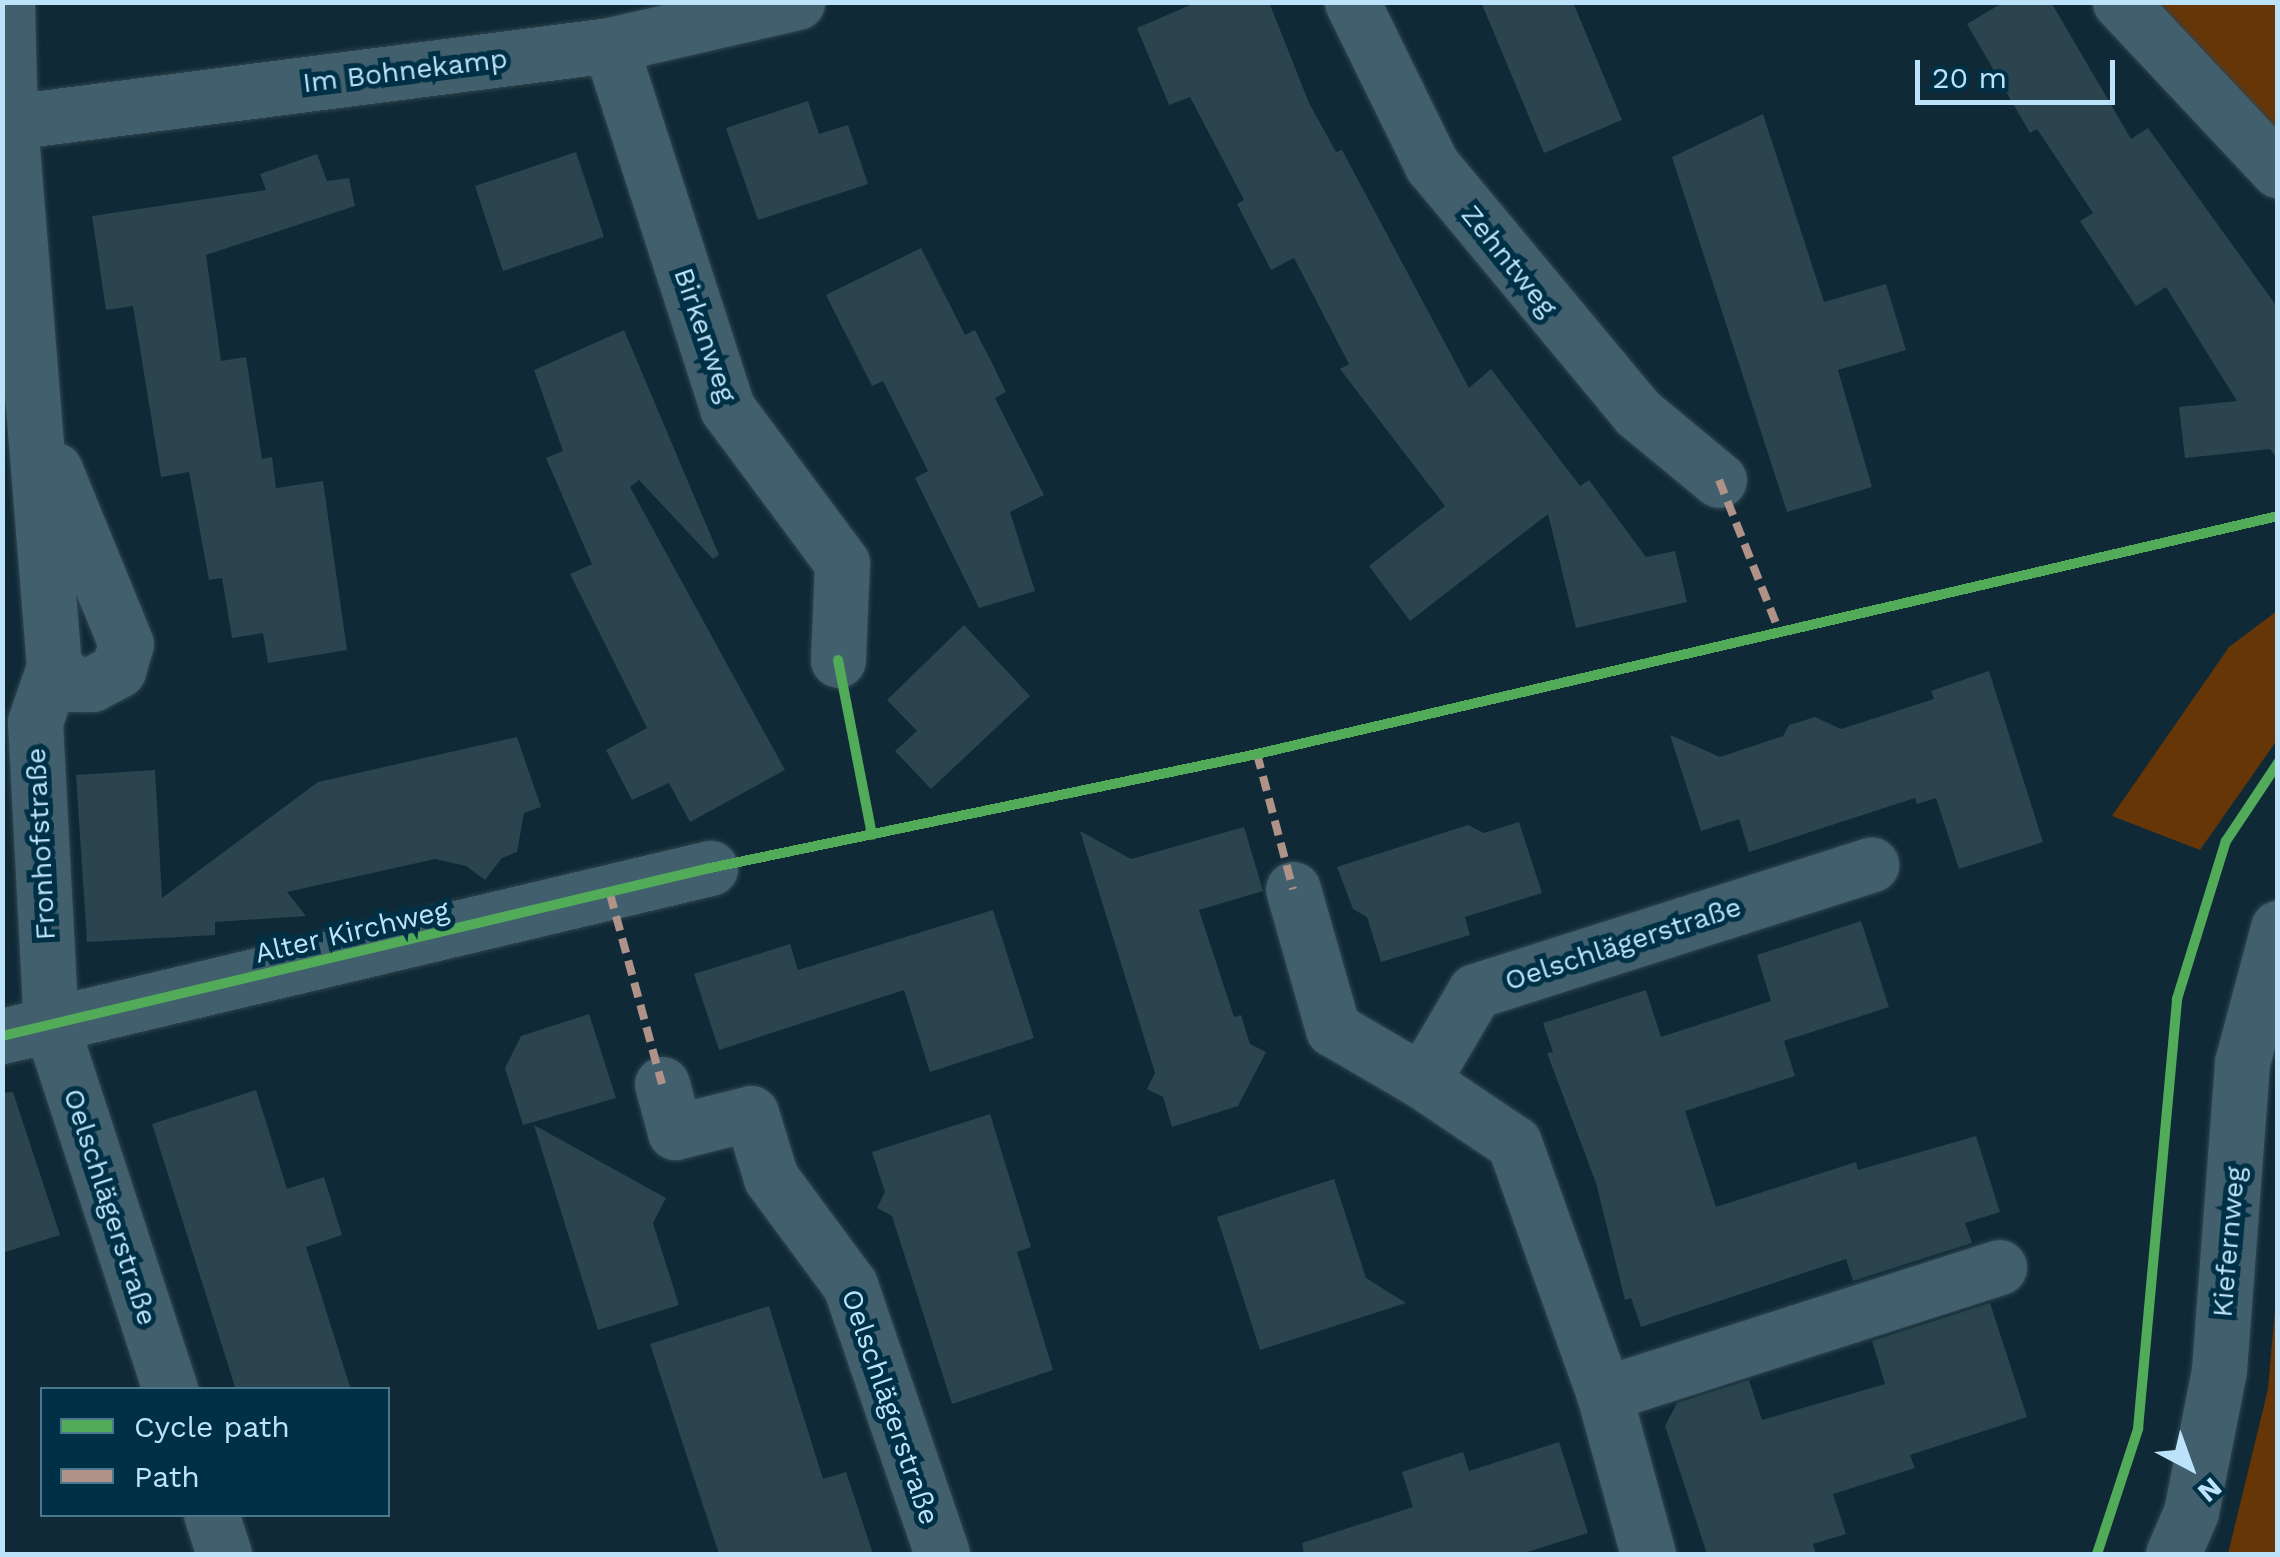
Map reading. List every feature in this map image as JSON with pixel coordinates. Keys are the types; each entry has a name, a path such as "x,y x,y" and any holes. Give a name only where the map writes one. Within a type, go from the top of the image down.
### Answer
{"street":[{"name":"Fronhofstraße","path":"7,2 10,122 54,667 35,722 27,1030"},
{"name":"Im Bohnekamp","path":"10,122 610,45 797,2"},
{"name":"Zehntweg","path":"1352,2 1432,165 1638,413 1719,480"},
{"path":"2120,2 2278,170"},
{"name":"Birkenweg","path":"610,45 727,408 842,562 838,660"},
{"name":"Fronhofstraße","path":"36,426 126,644 118,670 92,684 72,684 54,667"},
{"name":"Oelschlägerstraße","path":"1422,1081 1475,990 1871,865"},
{"name":"Alter Kirchweg","path":"27,1030 710,868"},
{"path":"1293,889 1333,1029 1422,1081 1514,1143 1604,1394 1648,1554"},
{"name":"Kiefernweg","path":"2173,1554 2190,1512 2219,1370 2242,1063 2278,928"},
{"name":"Oelschlägerstraße","path":"27,1030 169,1387"},
{"name":"Oelschlägerstraße","path":"662,1084 675,1132 751,1113 772,1178 850,1284 942,1554"},
{"path":"1604,1394 1999,1268"},
{"path":"212,1517 224,1554"}],"shaded area":[{"path":"2154,3 2277,3 2277,150"},
{"path":"2277,611 2277,740 2200,850 2112,816 2229,647"},
{"path":"2277,1287 2277,1554 2228,1554 2268,1389"}],"building":[{"path":"1197,2 1269,2 1309,103 1336,152 1342,150 1469,388 1491,369 1580,486 1589,480 1646,557 1675,551 1687,602 1576,628 1548,514 1410,621 1369,566 1445,506 1340,369 1349,364 1294,258 1271,270 1237,204 1244,200 1190,97 1169,105 1137,28"},
{"path":"1481,2 1573,2 1622,120 1544,153"},
{"path":"2004,2 2051,2 2131,139 2148,128 2278,308 2278,460 2270,449 2185,458 2179,407 2237,401 2166,287 2136,306 2080,221 2093,213 2037,129 2030,133 1967,24"},
{"path":"808,101 819,134 848,125 868,184 758,220 726,128"},
{"path":"1763,114 1824,302 1886,284 1906,350 1838,370 1872,487 1787,512 1672,157"},
{"path":"576,152 604,237 503,271 475,186"},
{"path":"317,154 327,181 349,178 355,206 206,255 221,361 246,357 262,459 272,457 276,488 323,481 347,650 268,663 263,633 232,638 222,578 209,580 189,472 161,477 133,306 106,310 92,216 266,190 260,174"},
{"path":"921,248 965,335 975,330 991,361 1006,392 995,398 1044,495 1010,512 1035,591 979,608 915,478 928,471 883,381 872,386 826,295"},
{"path":"624,330 719,555 713,559 639,480 630,487 785,770 690,822 669,783 632,800 606,750 647,728 570,574 592,564 546,458 563,451 534,370"},
{"path":"964,625 1030,696 931,789 895,751 917,731 887,700"},
{"path":"1989,671 2043,842 1959,869 1936,798 1917,804 1915,798 1749,852 1739,819 1701,831 1670,735 1720,757 1783,736 1789,725 1815,717 1841,729 1934,699 1931,691"},
{"path":"517,737 541,807 524,813 517,852 502,858 485,880 466,866 435,859 287,892 306,916 215,922 215,935 87,942 76,775 155,770 162,898 318,782"},
{"path":"1519,822 1542,893 1465,917 1470,935 1381,962 1367,917 1353,909 1337,867 1468,825 1484,833"},
{"path":"1244,827 1263,891 1199,910 1234,1017 1241,1015 1250,1044 1266,1052 1238,1106 1172,1127 1163,1097 1147,1089 1155,1073 1080,831 1131,859"},
{"path":"993,910 1034,1038 930,1072 904,990 719,1050 694,974 790,944 798,970"},
{"path":"1861,921 1889,1007 1784,1041 1795,1076 1685,1111 1716,1207 1856,1162 1858,1170 1976,1136 2000,1212 1965,1223 1972,1243 1853,1281 1846,1259 1641,1327 1631,1298 1625,1300 1596,1183 1547,1053 1553,1052 1543,1023 1646,990 1661,1037 1771,1001 1757,955"},
{"path":"589,1014 616,1098 523,1125 505,1068 521,1036"},
{"path":"256,1090 287,1189 324,1177 342,1235 306,1247 350,1387 235,1387 152,1124"},
{"path":"13,1092 60,1235 2,1253 2,1093"},
{"path":"990,1114 1031,1247 1017,1252 1053,1370 952,1404 892,1216 877,1208 885,1192 872,1152"},
{"path":"534,1125 666,1198 653,1223 679,1305 598,1330"},
{"path":"1334,1179 1366,1278 1406,1303 1260,1350 1217,1217"},
{"path":"1990,1303 2027,1417 1910,1455 1915,1468 1833,1494 1846,1534 1813,1544 1816,1554 1707,1554 1665,1426 1677,1403 1749,1380 1762,1420 1885,1384 1872,1341"},
{"path":"769,1306 823,1479 846,1472 873,1554 719,1554 650,1344"},
{"path":"1559,1442 1588,1533 1521,1554 1304,1554 1302,1543 1413,1507 1402,1472 1463,1452 1469,1471"}],"marked path":[{"path":"1719,480 1780,633"},
{"path":"1257,754 1293,889"},
{"path":"610,894 662,1084"}],"cycle path":[{"path":"2,1036 710,868 1257,754 2278,516"},
{"path":"838,660 872,835"},
{"path":"2097,1554 2138,1429 2177,999 2226,841 2278,763"}]}
